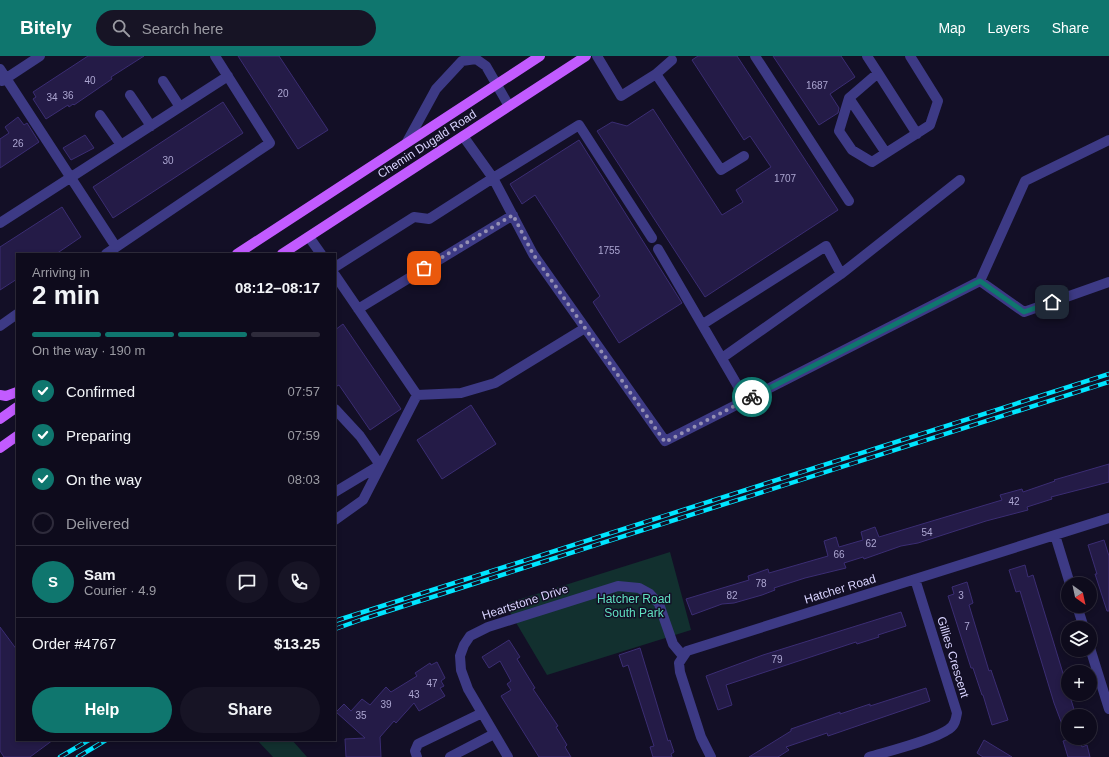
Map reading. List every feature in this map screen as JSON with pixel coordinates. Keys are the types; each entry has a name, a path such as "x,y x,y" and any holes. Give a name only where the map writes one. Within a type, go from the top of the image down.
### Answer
{"main road":[{"name":"Chemin Dugald Road","path":"239,253 540,56"},
{"name":"Chemin Dugald Road","path":"284,253 586,56"},
{"path":"0,395 6,396 16,392"},
{"path":"0,419 16,408"},
{"path":"0,448 16,437"}],"street":[{"path":"40,56 2,76 116,247"},
{"path":"107,253 270,143 215,56"},
{"path":"597,56 621,96 656,74 673,57"},
{"path":"755,56 849,201"},
{"path":"867,56 917,134"},
{"path":"878,73 848,98 838,131 852,150 872,162 930,125 938,101 910,56"},
{"path":"407,142 436,89 461,58 476,59 486,66 509,106"},
{"path":"656,74 721,170 744,156"},
{"path":"0,223 228,76"},
{"path":"163,81 180,107"},
{"path":"130,95 151,126"},
{"path":"848,98 886,153"},
{"path":"100,115 121,145"},
{"path":"336,266 414,217 429,219 580,125 652,238"},
{"path":"463,136 493,178 533,254 665,442 980,281 1025,181 1109,140"},
{"path":"722,358 841,274 960,180"},
{"path":"358,309 513,215"},
{"path":"309,236 320,253"},
{"path":"703,324 826,246 841,274"},
{"path":"658,248 746,400"},
{"path":"337,281 417,395"},
{"path":"980,281 1024,312 1109,282"},
{"path":"0,326 16,315"},
{"path":"417,395 461,393 495,383 585,328"},
{"path":"336,519 363,500 417,395"},
{"path":"336,410 360,436 380,465"},
{"path":"336,491 380,465"},
{"name":"Hatcher Road","path":"683,656 687,651 694,648 1109,518"},
{"path":"1055,535 1068,577"},
{"name":"Gillies Crescent","path":"869,757 938,735 950,729 955,723 957,712 915,579"},
{"name":"Heartstone Drive","path":"508,757 468,688 461,670 460,656 470,636 488,627 618,586 639,588 650,594 659,604 673,644 683,656"},
{"path":"683,656 679,663 680,672 699,730 711,757"},
{"path":"1093,657 1109,708"},
{"path":"417,757 415,752 418,744 482,713"},
{"path":"450,757 494,734"}],"green space":[{"name":"Hatcher Road South Park","path":"670,552 691,630 547,675 505,604"},
{"path":"258,741 293,741 307,757 273,757"}],"building":[{"path":"88,56 144,56 111,77 112,79 74,105 73,104 69,107 68,105 46,119 33,99 36,97 33,92"},
{"path":"238,56 279,56 328,130 298,149"},
{"path":"698,56 737,56 838,210 705,297 597,131 612,122 627,126 653,109 722,215 743,202 736,190 771,167 750,136 744,140 692,60"},
{"path":"773,56 841,56 855,77 830,94 839,108 838,113 819,125"},
{"path":"223,102 243,133 113,218 93,187"},
{"path":"18,117 24,125 27,123 39,142 0,168 0,139 9,133 5,127"},
{"path":"85,135 94,148 71,160 63,148"},
{"path":"579,140 682,303 619,343 593,302 600,296 535,195 522,204 510,184"},
{"path":"62,207 81,237 57,253 16,253 16,280 0,290 0,247"},
{"path":"343,324 401,409 370,430 339,385 336,386 336,329"},
{"path":"471,405 496,444 442,479 417,440"},
{"path":"1109,464 1109,482 1051,497 1052,499 1027,507 1028,510 986,521 918,543 901,546 864,559 863,557 844,563 846,568 805,578 774,588 775,590 762,595 734,603 722,604 692,615 686,599 749,580 748,576 768,569 769,573 828,556 824,541 836,537 839,547 863,540 861,532 875,527 879,537 1002,500 1000,495 1022,489 1023,492 1055,481 1054,480"},
{"path":"1104,540 1109,556 1109,611 1107,611 1095,574 1097,574 1088,545"},
{"path":"1025,565 1028,577 1033,575 1061,667 1061,701 1071,701 1074,709 1061,709 1061,722 1020,591 1016,592 1009,570"},
{"path":"967,582 973,603 969,605 989,671 991,670 1008,720 992,725 983,695 973,668 971,668 948,596 954,594 952,587"},
{"path":"901,612 906,626 878,635 879,637 857,644 856,642 726,685 732,705 718,710 706,676 763,655"},
{"path":"0,627 16,649 16,741 52,741 30,757 4,757 0,751"},
{"path":"509,640 520,657 517,659 535,688 533,689 558,726 556,727 567,745 565,747 571,757 539,757 501,696 511,690 507,684 511,681 500,661 489,668 482,657"},
{"path":"640,648 668,741 670,740 674,752 671,754 672,757 653,757 650,747 654,746 628,665 623,667 619,655"},
{"path":"437,662 445,678 441,681 444,686 440,688 445,696 419,711 414,703 396,723 394,721 380,737 381,757 346,757 345,739 365,738 336,712 344,704 351,711 362,699 370,705 386,687 391,692 417,676 415,673 430,663 431,665"},
{"path":"926,688 930,701 828,736 827,733 786,747 789,750 778,757 749,757 791,731 791,729 840,712 840,714 870,704 870,706"},
{"path":"984,740 1012,757 983,757 977,753"},
{"path":"1064,745 1081,745 1082,747 1087,745 1090,757 1068,757"}],"railway":[{"path":"336,621 1109,374"},
{"path":"336,629 1109,382"},
{"path":"60,757 87,741"},
{"path":"78,757 104,741"}],"way so far":[{"path":"424,268 513,215 533,254 665,442 752,397"}],"route":[{"path":"752,397 980,281 1024,312 1052,302"}]}
